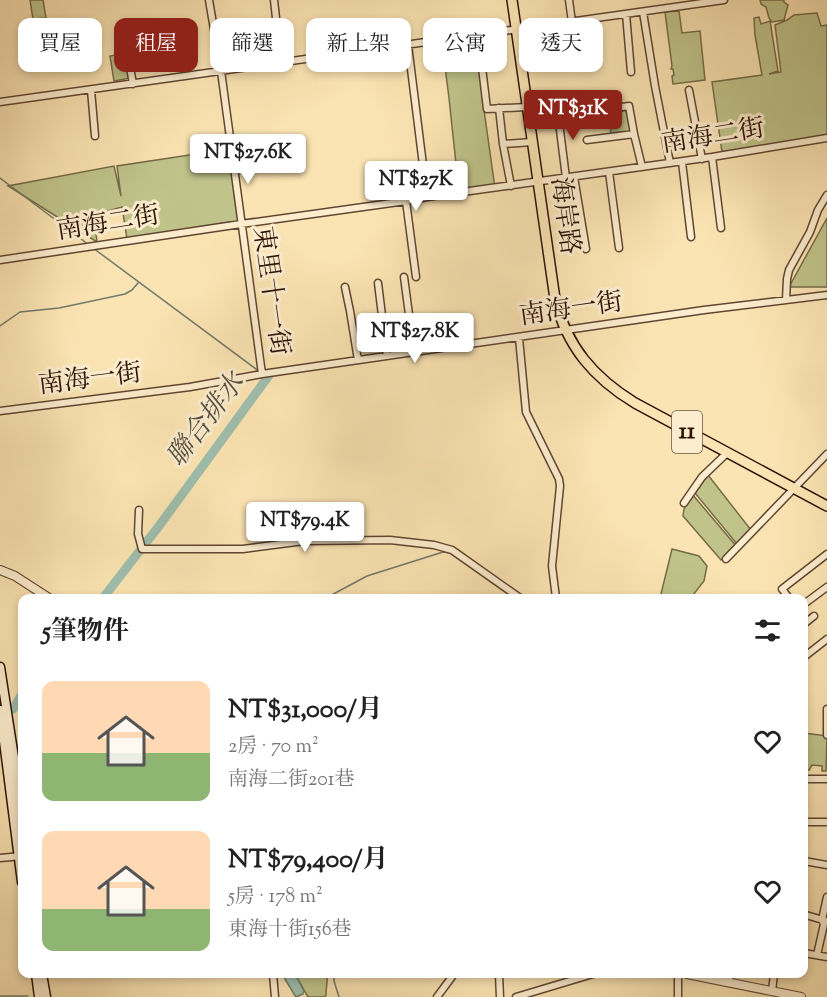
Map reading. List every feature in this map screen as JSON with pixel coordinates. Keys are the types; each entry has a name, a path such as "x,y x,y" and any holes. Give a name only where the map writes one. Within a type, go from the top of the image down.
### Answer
{"main road":[{"name":"海岸路","path":"512,0 555,299 567,332 579,354 604,382 635,404 827,507"},
{"path":"0,667 18,794"},
{"path":"0,710 4,735 15,764 18,810"},
{"path":"37,978 43,996"},
{"path":"42,978 43,996"}],"street":[{"name":"東里十一街","path":"209,0 212,18"},
{"path":"274,0 276,18"},
{"path":"568,0 571,18"},
{"path":"599,18 644,12 682,3 724,0"},
{"path":"644,12 670,163"},
{"path":"626,14 630,72"},
{"path":"507,31 519,30"},
{"path":"411,69 427,197"},
{"path":"131,72 133,84"},
{"path":"0,102 213,72"},
{"name":"東里十一街","path":"220,72 262,374"},
{"path":"483,72 487,109 527,107"},
{"path":"91,90 95,136"},
{"path":"689,90 702,159"},
{"path":"557,106 566,178"},
{"path":"580,113 629,106 642,167"},
{"path":"499,108 511,186"},
{"path":"587,140 634,134"},
{"name":"南海二街","path":"0,260 682,162 827,138"},
{"path":"503,144 532,142"},
{"path":"712,157 721,228"},
{"path":"682,162 691,237"},
{"path":"609,172 619,248"},
{"path":"574,177 586,249"},
{"path":"786,300 789,270 827,195"},
{"path":"406,201 416,277"},
{"path":"404,276 414,352"},
{"path":"378,284 387,356"},
{"path":"345,287 358,360"},
{"name":"南海一街","path":"0,411 190,387 358,360 827,295"},
{"path":"519,338 526,412 559,479 560,486 552,566 556,594"},
{"path":"684,502 702,477 727,453"},
{"path":"726,559 827,454"},
{"path":"139,510 138,534 142,549 243,549 304,541 390,540 434,545 452,549 514,594"},
{"path":"786,594 782,589 827,554"},
{"path":"0,570 15,576 43,594"},
{"path":"808,601 827,587"},
{"path":"808,621 814,616"},
{"path":"808,650 810,653 827,639"},
{"path":"827,709 827,735"},
{"path":"808,779 827,779"},
{"path":"808,822 827,822"},
{"path":"0,858 18,856"},
{"path":"808,862 827,865"},
{"path":"817,955 825,920 827,897"},
{"path":"808,916 825,920"},
{"path":"808,954 827,957"},
{"path":"273,978 275,997"},
{"path":"437,997 451,978"},
{"path":"499,978 500,997"},
{"path":"516,997 580,978"},
{"path":"678,978 678,997"},
{"path":"733,978 772,991 801,997"},
{"path":"772,991 774,978"}],"green space":[{"path":"30,0 43,0 46,18 33,18"},
{"path":"760,0 784,0 788,5 784,20 772,22 766,7 761,4"},
{"path":"679,11 682,33 700,31 705,80 673,84 672,76 674,75 671,69 665,12"},
{"path":"817,13 821,26 827,25 827,136 722,152 712,82 762,75 754,18 759,17 761,24 770,21 778,71 769,74 781,72 775,25 794,15"},
{"path":"114,55 114,72 130,72 131,78 114,81 110,56"},
{"path":"446,72 481,72 495,188 459,192"},
{"path":"627,110 632,132 611,135 609,113"},
{"path":"229,149 242,220 127,239 122,207 94,215 97,242 8,186 114,166 121,196 117,166"},
{"path":"827,218 827,287 789,287"},
{"path":"708,475 751,530 737,544 695,493"},
{"path":"692,494 737,547 721,560 683,516"},
{"path":"672,549 699,556 707,566 704,581 694,594 661,594"},
{"path":"808,734 827,736 826,771 822,771 822,766 812,765 809,770"},
{"path":"297,978 327,978 325,997 308,997"}],"shaded area":[{"path":"284,978 297,978 304,991 296,997"}],"waterway":[{"path":"0,178 89,245"},
{"path":"93,248 260,372"},
{"path":"0,326 20,312 59,308 125,294 138,283"},
{"name":"聯合排水","path":"106,594 270,374"},
{"path":"333,594 367,576 443,552 450,553 508,594"},
{"name":"聯合排水","path":"9,711 18,701"},
{"path":"334,978 339,997"},
{"path":"0,996 28,996"}]}
